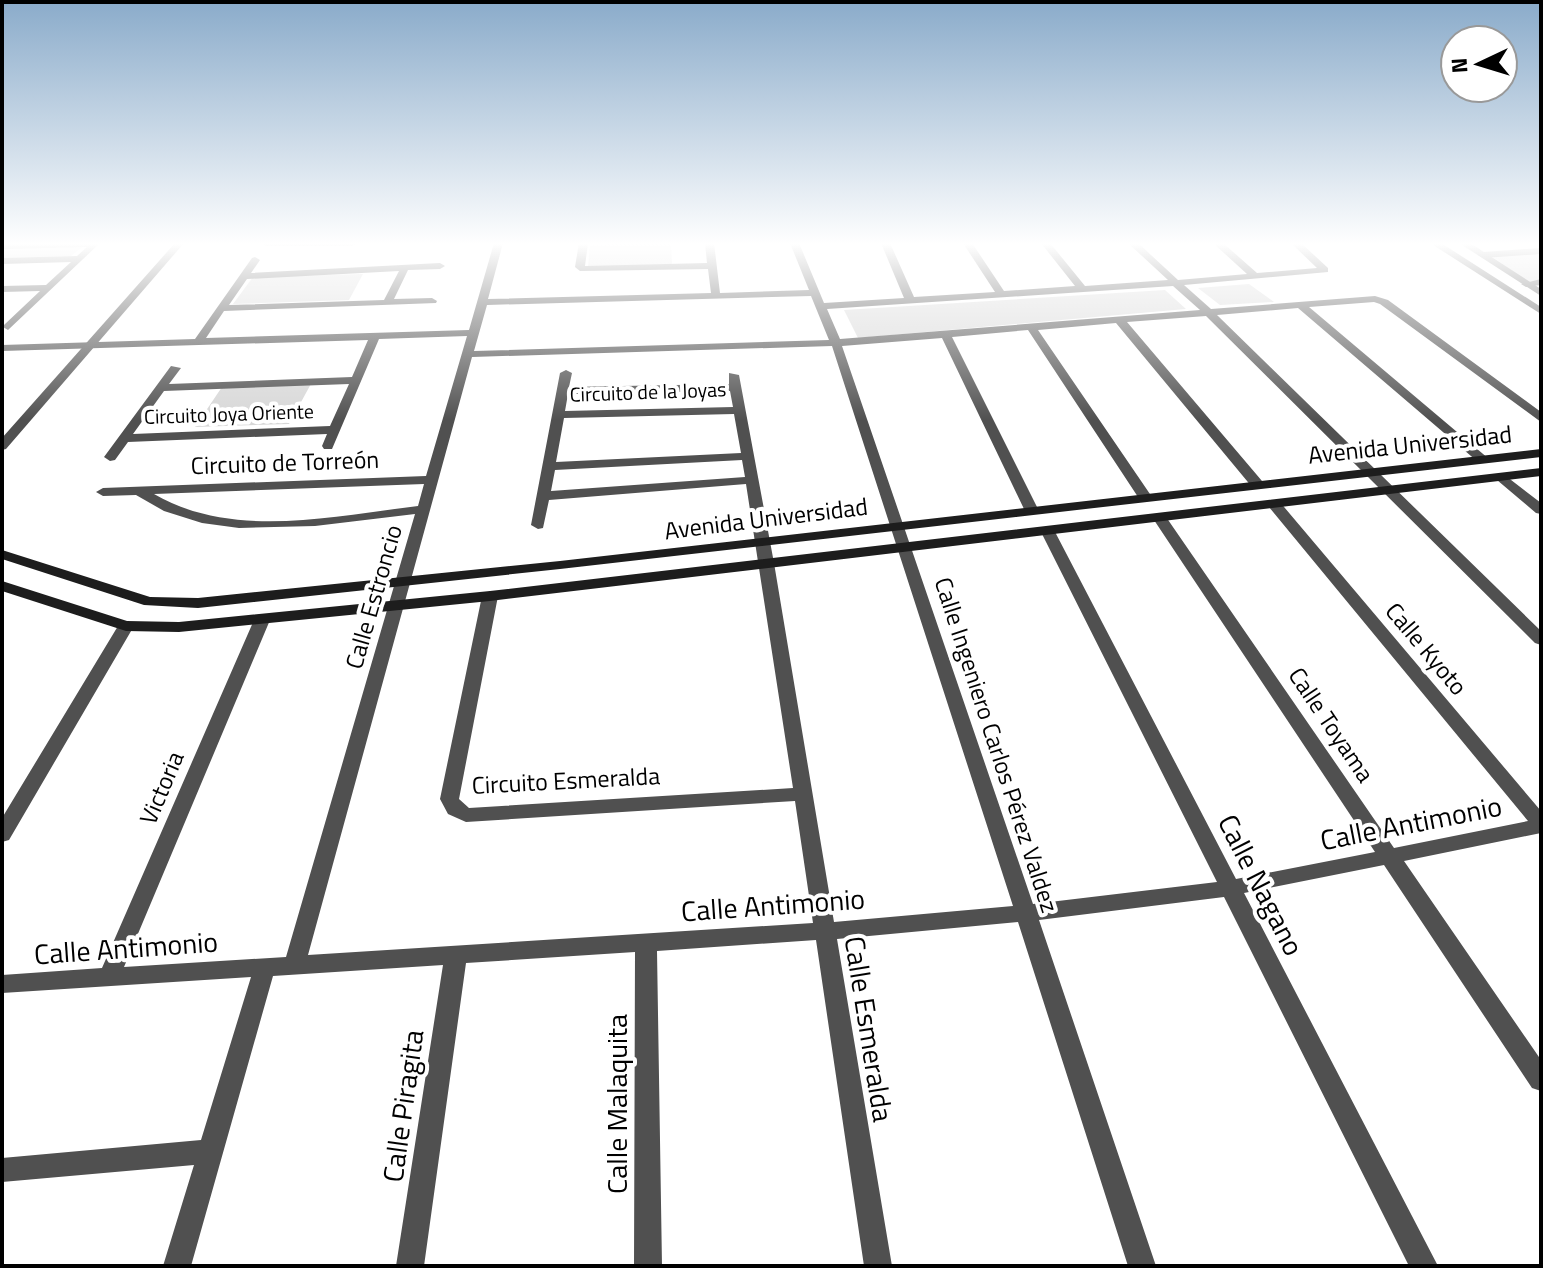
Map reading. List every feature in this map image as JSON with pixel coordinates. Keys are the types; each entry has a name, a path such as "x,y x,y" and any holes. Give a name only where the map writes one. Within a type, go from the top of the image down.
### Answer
{"main road":[{"name":"Avenida Universidad","path":"2,586 126,626 153,629 262,620 490,596 765,552 898,525 1541,453"},
{"name":"Avenida Universidad","path":"2,554 149,602 175,604 403,581 765,552 905,547 1541,472"}],"street":[{"path":"8,327 34,302"},
{"path":"2,446 129,302"},
{"path":"197,343 225,302"},
{"path":"221,308 406,302"},
{"name":"Calle Estroncio","path":"295,964 482,302"},
{"name":"Calle Ingeniero Carlos Pérez Valdez","path":"818,302 836,343 898,525 1142,1266"},
{"path":"1195,302 1541,640"},
{"path":"468,354 836,343 1327,302"},
{"path":"1384,302 1541,418"},
{"path":"1299,304 1483,459"},
{"path":"2,312 25,311"},
{"path":"1119,320 1257,484"},
{"path":"1032,328 1145,497"},
{"path":"2,348 473,333"},
{"path":"946,335 1031,509"},
{"name":"Circuito Joya Oriente","path":"328,446 374,338"},
{"name":"Circuito Joya Oriente","path":"110,457 175,368"},
{"name":"Circuito de la Joyas","path":"538,525 566,373"},
{"name":"Circuito Joya Oriente","path":"161,388 356,380"},
{"name":"Circuito de la Joyas","path":"563,391 734,381 765,552"},
{"name":"Circuito de la Joyas","path":"559,415 740,410"},
{"name":"Circuito Joya Oriente","path":"124,438 335,430"},
{"path":"549,466 748,456"},
{"path":"1502,477 1541,510"},
{"name":"Circuito de Torreón","path":"103,492 432,480"},
{"path":"544,496 752,480"},
{"name":"Circuito de Torreón","path":"139,491 167,508 233,526 273,526 423,509"},
{"name":"Calle Kyoto","path":"1274,504 1541,825"},
{"name":"Calle Toyama","path":"1159,517 1541,1080"},
{"name":"Calle Nagano","path":"1047,530 1424,1266"},
{"name":"Calle Esmeralda","path":"765,552 878,1266"},
{"name":"Circuito Esmeralda","path":"490,596 449,799 455,809 466,815 804,794"},
{"name":"Victoria","path":"109,977 262,620"},
{"path":"2,835 126,626"},
{"name":"Calle Antimonio","path":"2,984 826,931 1025,913 1231,888 1541,825"},
{"name":"Calle Malaquita","path":"646,942 648,1266"},
{"name":"Calle Piragita","path":"410,1266 456,954"},
{"path":"177,1266 265,966"},
{"path":"2,1170 212,1151"}],"shaded area":[{"path":"234,302 286,302 233,304"},
{"path":"970,302 1178,302 1186,309 858,338 844,310"},
{"path":"1216,302 1271,302 1220,305"},
{"path":"312,382 289,424 195,427 224,384"}]}
